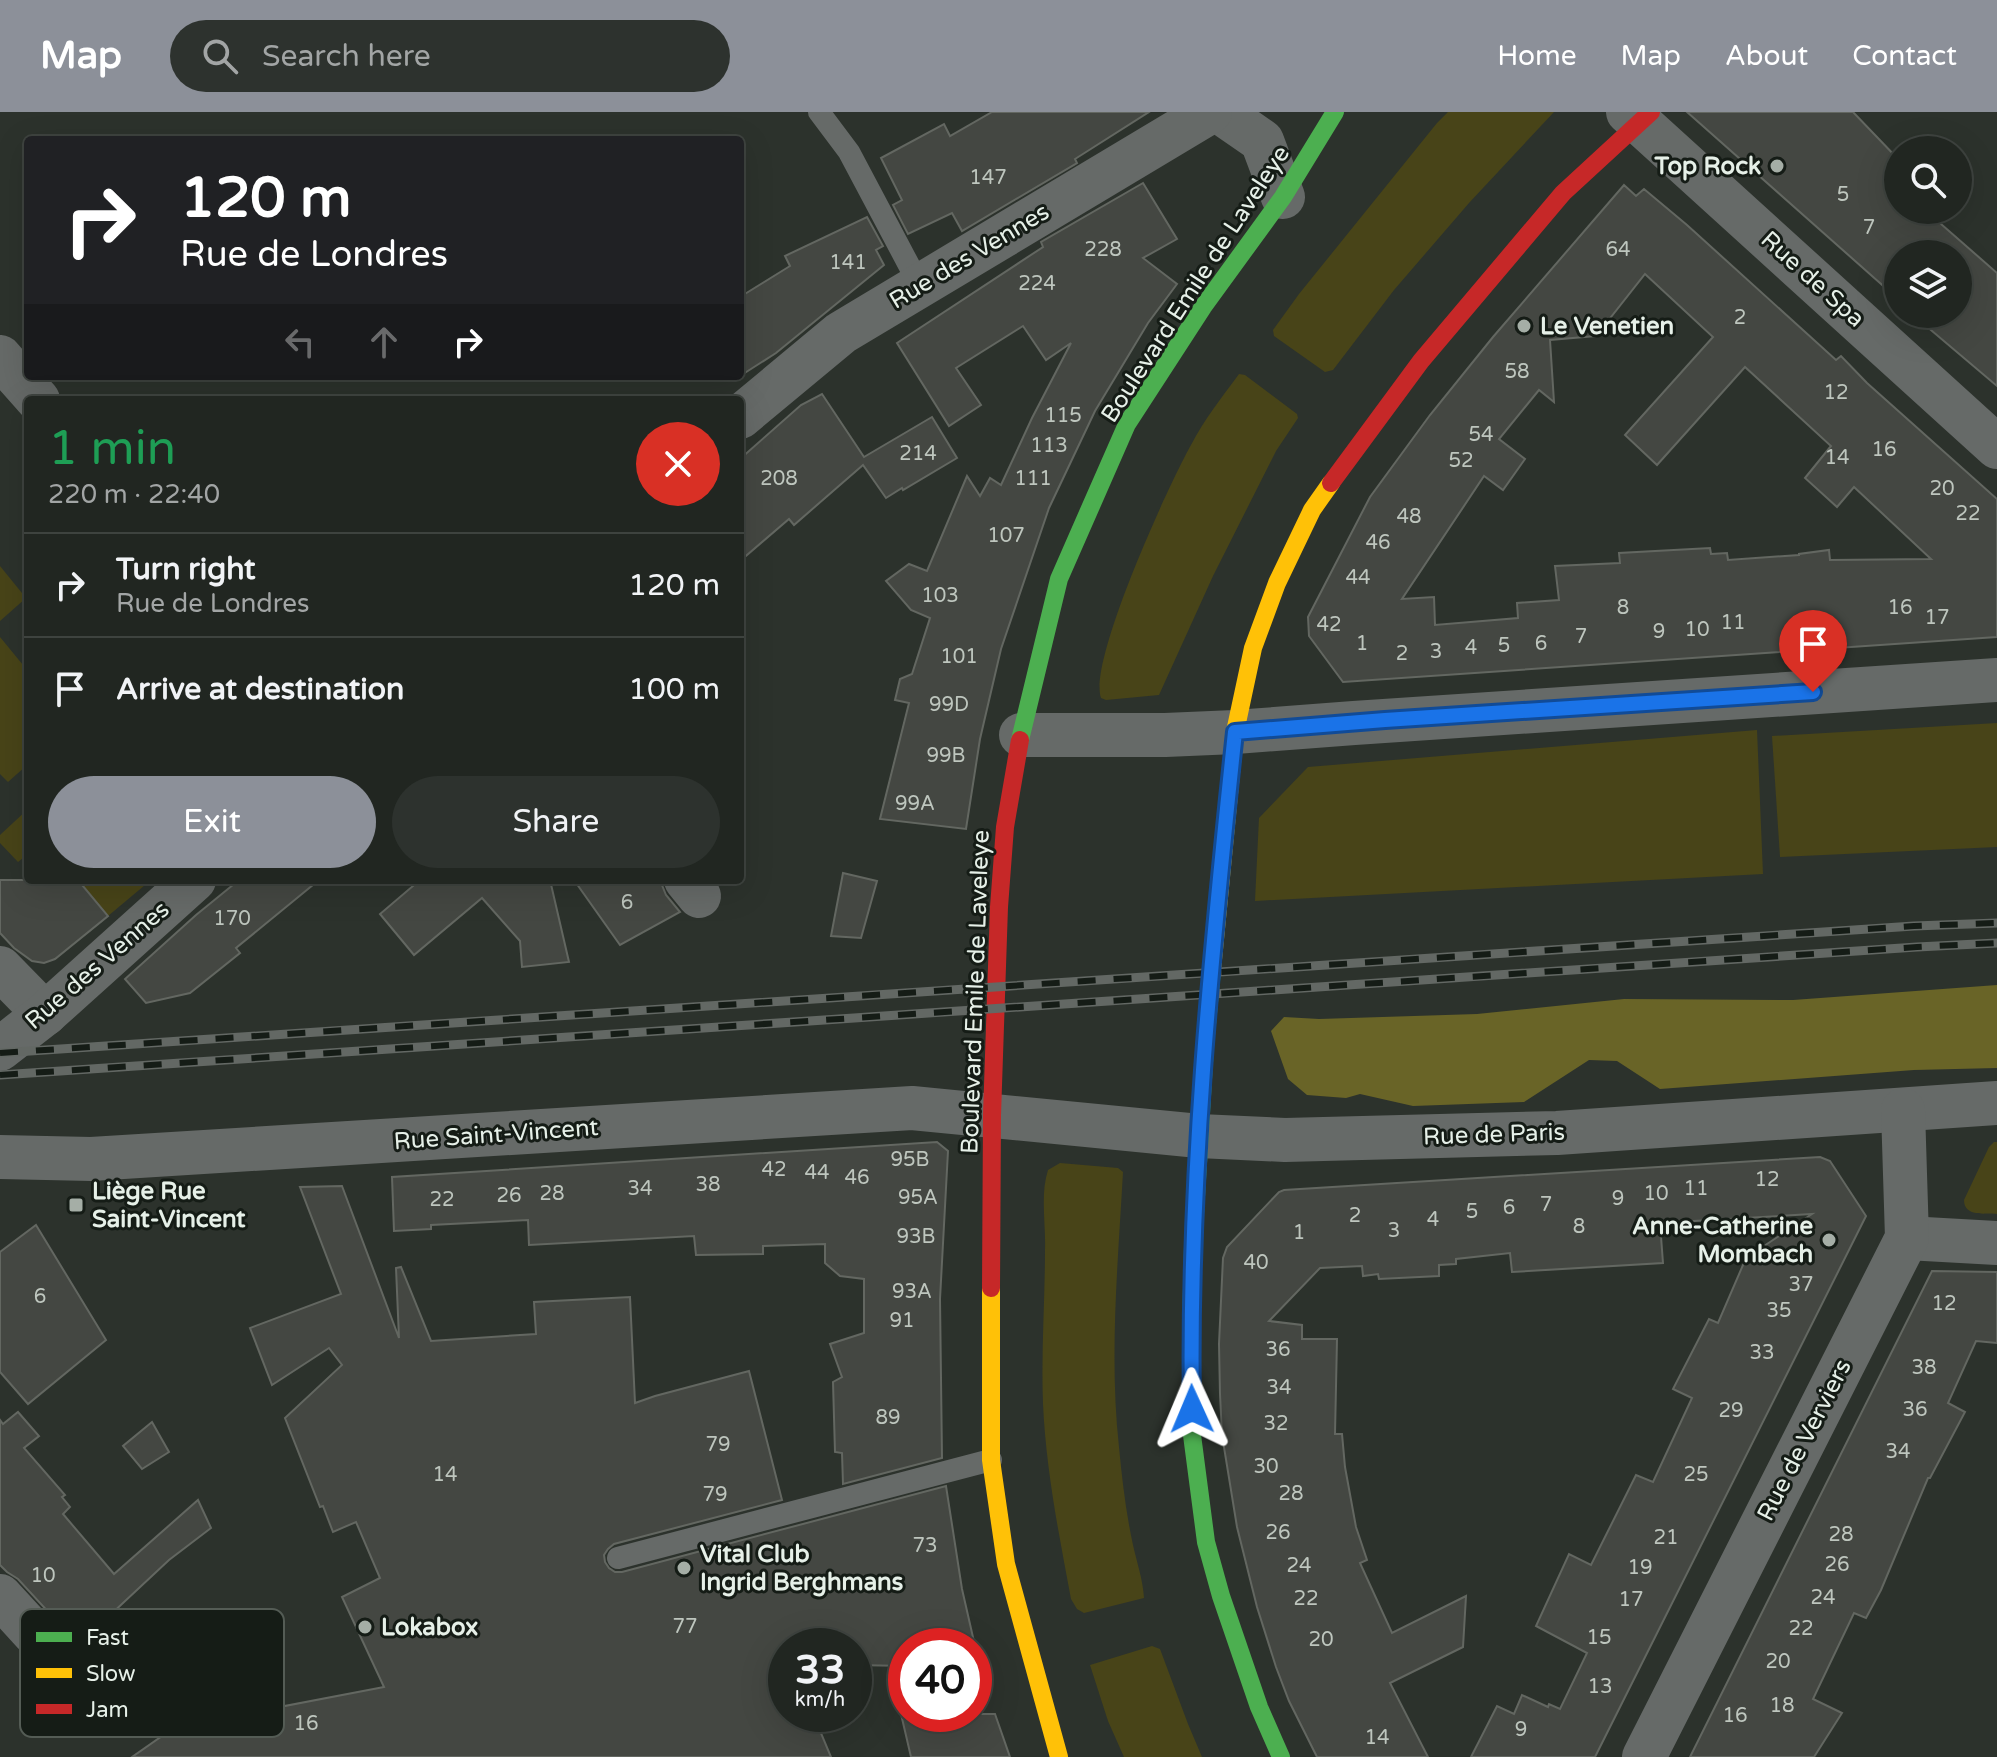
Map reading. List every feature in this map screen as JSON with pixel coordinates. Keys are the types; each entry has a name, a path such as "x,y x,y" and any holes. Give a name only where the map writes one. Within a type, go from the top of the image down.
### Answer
{"street":[{"name":"Rue des Vennes","path":"744,414 841,333 1210,112"},
{"path":"1220,112 1262,141 1283,197"},
{"name":"Boulevard Emile de Laveleye","path":"1059,1757 1006,1564 991,1460 992,1115 1005,827 1021,735 1059,579 1127,424 1203,307 1283,197 1335,112"},
{"path":"1281,1757 1259,1707 1206,1542 1192,1435 1193,1247 1199,1136 1218,894 1235,732 1253,648 1277,583 1312,510 1421,361 1563,193 1640,116"},
{"name":"Rue de Spa","path":"1640,116 1997,447"},
{"path":"0,357 34,396"},
{"path":"1021,735 1235,732 1997,680"},
{"name":"Rue des Vennes","path":"0,1049 45,1014 190,884"},
{"path":"0,968 45,1014"},
{"name":"Rue de Paris","path":"992,1115 1199,1136 1285,1140 1557,1133 1997,1103"},
{"name":"Rue Saint-Vincent","path":"0,1157 91,1159 912,1108 992,1115"},
{"name":"Rue de Verviers","path":"1644,1757 1907,1238 1903,1110"},
{"path":"1907,1238 1997,1243"},
{"path":"0,1596 20,1618"}],"lane":[{"path":"819,112 849,152 920,286"},
{"path":"618,1558 991,1460"}],"shaded area":[{"path":"1448,112 1554,112 1394,290 1333,370 1325,372 1274,336 1273,330"},
{"path":"1239,374 1245,375 1297,414 1298,418 1276,451 1213,576 1159,695 1101,698 1100,678 1106,648 1149,532 1196,436"},
{"path":"0,566 24,596 24,600 0,621"},
{"path":"0,637 24,664 24,768 8,782 0,774"},
{"path":"1997,723 1997,847 1780,857 1772,736"},
{"path":"1757,730 1763,874 1255,901 1259,818 1308,767"},
{"path":"24,813 24,857 18,862 0,843 0,835"},
{"path":"80,884 146,884 108,916"},
{"path":"1997,985 1997,1068 1914,1070 1660,1089 1617,1061 1589,1060 1524,1102 1413,1106 1360,1094 1346,1098 1307,1095 1288,1079 1271,1031 1284,1017 1319,1019 1477,1014 1624,999 1793,1000"},
{"path":"1994,1142 1997,1142 1997,1214 1971,1212 1964,1200"},
{"path":"1060,1163 1118,1168 1123,1172 1115,1310 1116,1413 1126,1508 1144,1598 1084,1613 1077,1609 1071,1599 1050,1478 1043,1404 1044,1189 1048,1170"},
{"path":"1152,1646 1160,1649 1202,1757 1124,1757 1108,1721 1090,1665"}],"building":[{"path":"992,112 1149,112 1075,159 1077,163 962,231 952,213 908,234 893,205 902,200 881,158 944,124 950,136"},
{"path":"1687,112 1853,112 1884,144 1884,224 1941,224 1959,240 1884,240 1884,287"},
{"path":"1143,183 1177,239 1143,258 1177,284 1148,323 1095,411 1049,508 1001,649 980,739 966,829 880,819 909,703 895,700 900,679 912,674 930,618 911,610 886,581 909,564 927,571 967,476 980,496 990,478 1001,485 1071,343 1046,360 1023,326 956,368 981,405 949,426 897,343 1043,247 1041,242"},
{"path":"1624,185 1636,196 1644,189 1836,360 1841,356 1997,499 1997,637 1343,682 1309,636 1308,617 1370,497 1430,415","holes":["1645,274 1713,337 1625,435 1657,465 1745,367 1831,446 1805,478 1837,507 1854,487 1931,559 1830,560 1829,550 1728,560 1727,553 1711,554 1710,548 1619,553 1620,563 1555,566 1559,600 1517,603 1518,618 1435,625 1434,597 1402,599 1484,476 1503,490 1525,459 1499,439 1539,390 1554,402 1550,340 1596,336"]},
{"path":"867,217 883,246 876,250 884,265 776,353 744,373 744,295 790,266 785,256"},
{"path":"1972,251 1997,273 1997,386 1929,328 1972,328"},
{"path":"822,394 864,457 932,417 957,458 886,498 863,465 794,525 789,519 744,558 744,455 801,405"},
{"path":"843,873 877,881 861,938 831,936"},
{"path":"0,880 24,880 24,884 81,884 108,916 55,959 44,963 32,961 0,933"},
{"path":"234,884 314,884 236,948 240,953 190,993 146,1003 125,979"},
{"path":"415,884 551,884 569,962 522,967 520,941 482,898 414,955 380,914"},
{"path":"577,884 662,884 666,895 680,912 620,945"},
{"path":"937,1142 948,1151 940,1299 942,1458 843,1484 842,1453 835,1452 833,1382 842,1377 830,1344 864,1333 864,1279 840,1276 825,1263 825,1244 763,1246 763,1254 696,1255 694,1236 529,1245 528,1220 431,1225 431,1229 394,1231 392,1177"},
{"path":"1820,1157 1830,1161 1866,1216 1595,1757 1471,1757 1497,1706 1514,1714 1522,1695 1560,1709 1587,1653 1536,1626 1569,1554 1591,1565 1636,1475 1653,1482 1692,1398 1673,1389 1709,1319 1718,1323 1746,1258 1812,1214 1660,1223 1663,1263 1512,1272 1510,1253 1456,1259 1456,1264 1439,1265 1439,1276 1379,1279 1378,1274 1363,1276 1362,1266 1320,1268 1269,1321 1302,1325 1302,1339 1337,1339 1335,1434 1342,1434 1356,1527 1367,1560 1360,1563 1392,1633 1466,1596 1463,1647 1390,1683 1428,1757 1317,1757 1276,1667 1237,1527 1222,1435 1220,1394 1223,1258 1227,1247 1284,1190"},
{"path":"342,1186 399,1338 396,1268 401,1267 431,1341 536,1334 534,1302 630,1297 635,1403 749,1371 782,1500 614,1544 604,1555 609,1568 622,1572 946,1486 971,1628 888,1628 888,1666 872,1665 872,1628 768,1628 768,1732 821,1732 831,1757 132,1757 161,1737 284,1737 284,1706 384,1687 342,1597 380,1578 356,1522 333,1532 285,1418 342,1365 329,1348 272,1385 250,1328 341,1294 300,1187"},
{"path":"36,1225 106,1340 28,1404 0,1372 0,1252"},
{"path":"1932,1271 1997,1272 1997,1343 1976,1341 1948,1403 1965,1412 1928,1478 1881,1590 1866,1618 1854,1613 1813,1699 1842,1713 1814,1757 1690,1757"},
{"path":"18,1412 39,1436 24,1448 65,1495 62,1497 70,1507 63,1514 114,1574 198,1500 211,1528 169,1560 117,1609 46,1609 18,1579 0,1565 0,1420 3,1424"},
{"path":"152,1422 169,1452 142,1469 123,1446"},
{"path":"992,1714 995,1714 1010,1757 911,1757 905,1732 992,1732"}],"railway":[{"path":"0,1053 1997,923"},
{"path":"0,1075 1997,943"}],"traffic: fast":[{"path":"1020,740 1059,579 1127,424 1203,307 1283,197 1335,112"},
{"path":"1212,970 1193,1247 1192,1435 1206,1542 1259,1707 1281,1757"}],"traffic: slow":[{"path":"1212,970 1235,732 1253,648 1277,583 1312,510 1331,483"},
{"path":"991,1288 991,1460 1006,1564 1059,1757"}],"traffic: jam":[{"path":"1331,483 1421,361 1563,193 1651,112"},
{"path":"991,1288 992,1115 999,907 1005,827 1020,740"}],"place":[{"name":"Top Rock","path":"1777,166"},
{"name":"Le Venetien","path":"1524,326"},
{"name":"Liège Rue Saint-Vincent","path":"76,1205"},
{"name":"Anne-Catherine Mombach","path":"1829,1240"},
{"name":"Vital Club Ingrid Berghmans","path":"684,1568"},
{"name":"Lokabox","path":"365,1627"}],"route":[{"path":"1192,1409 1192,1274 1199,1136 1218,894 1235,732 1813,692"}]}
